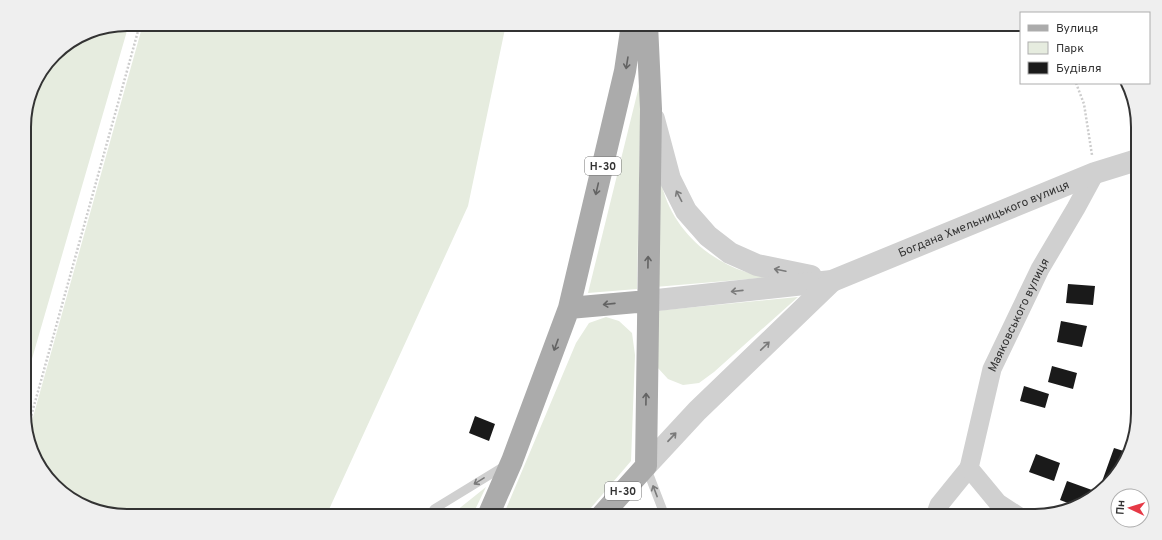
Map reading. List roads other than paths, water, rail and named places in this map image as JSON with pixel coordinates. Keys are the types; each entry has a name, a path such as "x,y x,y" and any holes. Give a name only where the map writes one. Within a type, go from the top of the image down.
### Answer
{"main road":[{"name":"Н-30","path":"491,509 512,461 569,308 625,70 631,31"},
{"name":"Н-30","path":"607,509 646,466 651,109 648,31"},
{"path":"569,308 648,301"}],"street":[{"path":"651,109 670,179 686,211 708,236 730,253 757,265 832,281"},
{"name":"Богдана Хмельницького вулиця","path":"832,281 1095,173 1131,162"},
{"name":"Маяковського вулиця","path":"938,509 939,505 969,468 992,368 1040,269 1095,173"},
{"path":"648,301 832,281"},
{"path":"646,466 697,411 832,281"},
{"path":"969,468 998,504 1006,509"}],"lane":[{"path":"434,509 512,461"},
{"path":"646,466 662,509"}]}
